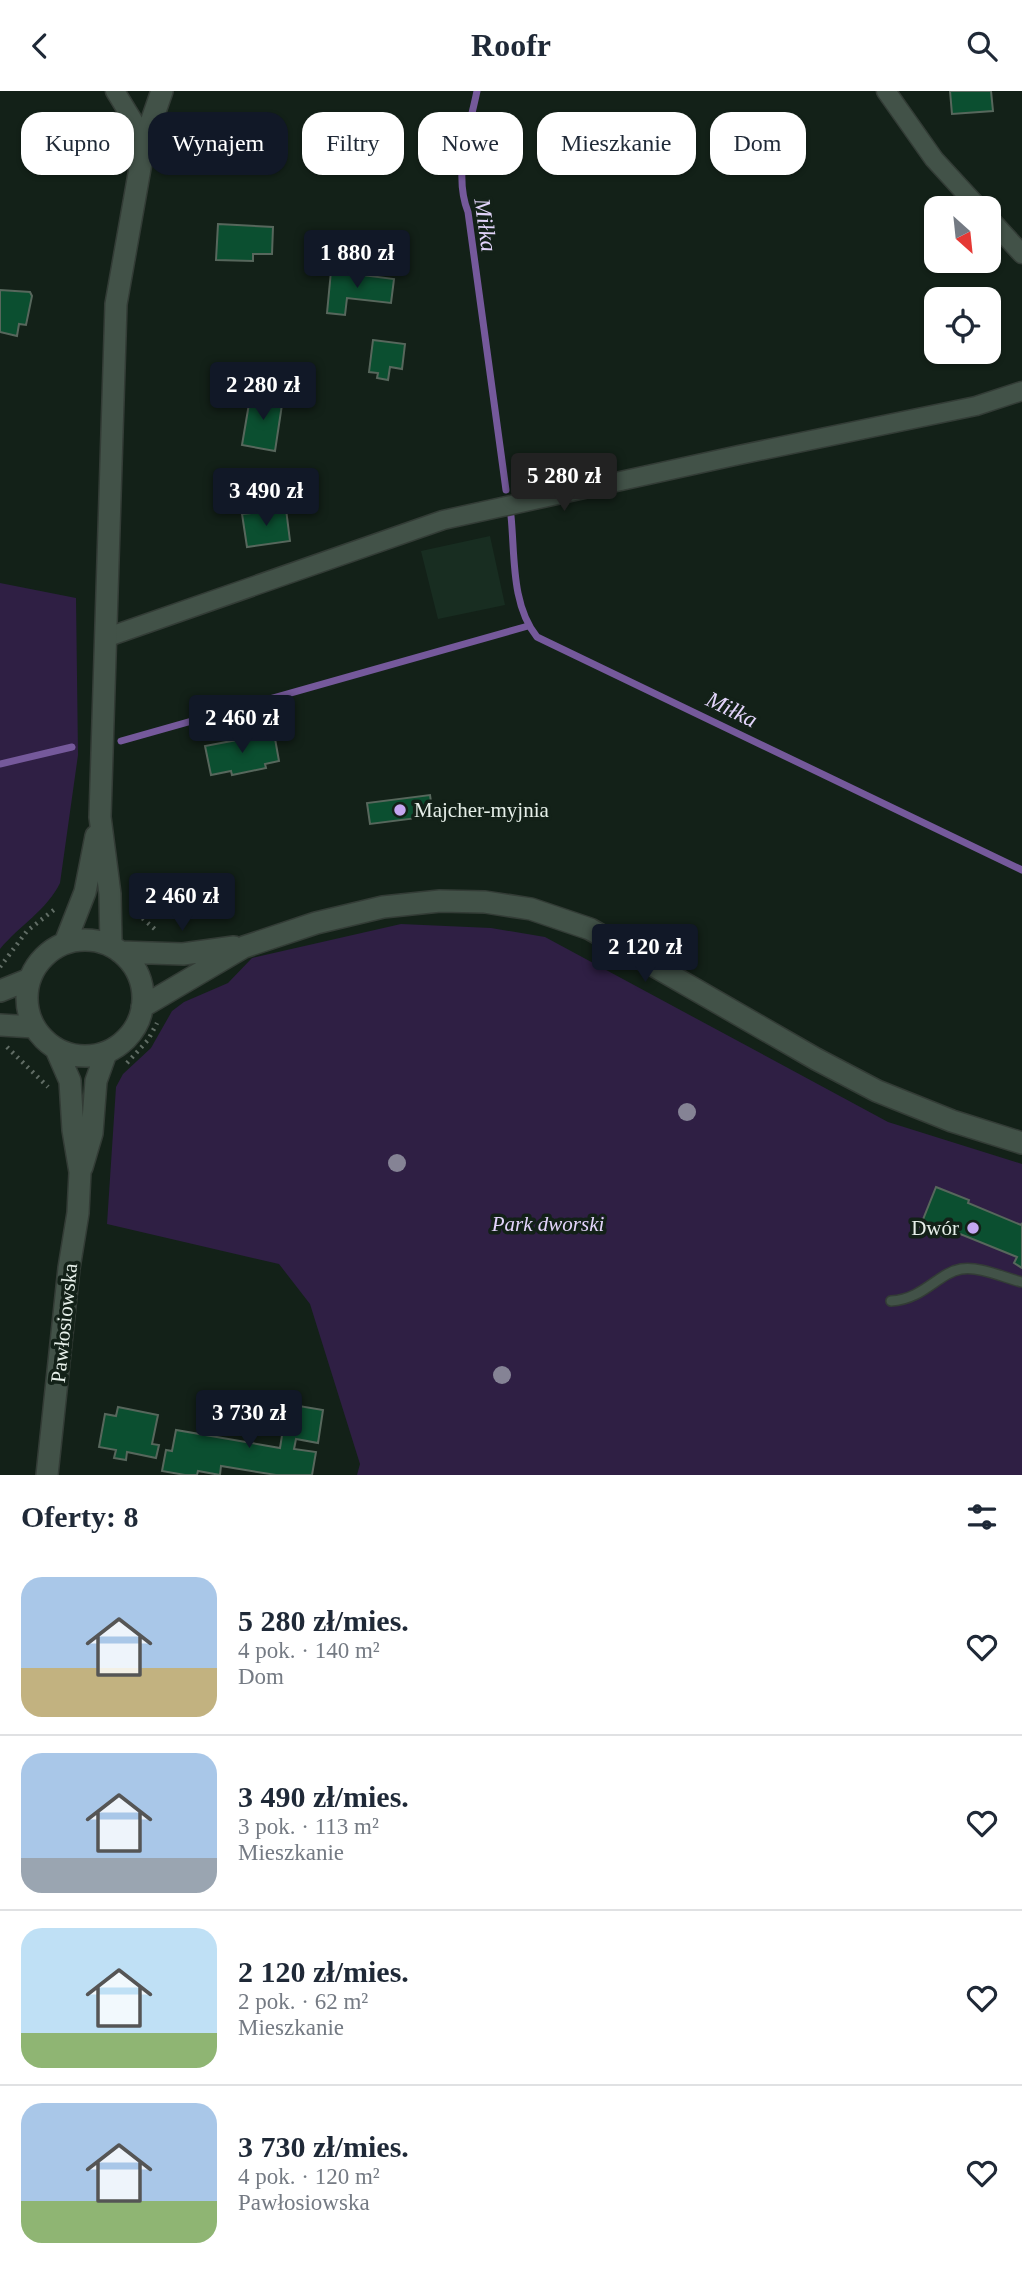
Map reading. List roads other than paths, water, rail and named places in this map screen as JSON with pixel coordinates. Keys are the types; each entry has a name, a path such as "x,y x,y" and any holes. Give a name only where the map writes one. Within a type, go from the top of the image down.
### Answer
{"street":[{"path":"115,91 145,140"},
{"path":"151,1013 136,971 115,949 100,817 116,305 145,140 162,91"},
{"path":"886,91 934,159 968,196"},
{"path":"1001,231 1022,254"},
{"path":"105,638 443,520 739,454 976,407 1022,391"},
{"path":"65,943 85,892 100,817"},
{"path":"244,947 151,1013 113,1061 72,1056 56,1049 43,1040 27,1012 30,979 43,957 65,943 88,940 115,949 183,954 244,947 316,923 383,907 440,901 485,902 531,909 590,929 816,1059 877,1091 952,1121 1022,1143"},
{"path":"0,991 30,979"},
{"path":"0,1025 34,1027"},
{"name":"Pawłosiowska","path":"47,1475 69,1268 78,1213 80,1172 73,1130 70,1081 56,1049"},
{"name":"Pawłosiowska","path":"80,1172 92,1133 96,1081 113,1061"}],"lane":[{"path":"891,1301 913,1296 950,1273 963,1269 1022,1282"}],"waterway":[{"name":"Miłka","path":"477,91 464,152 462,183 506,490"},
{"name":"Miłka","path":"511,516 518,595 537,637 1022,870"},
{"path":"121,741 528,626"},
{"path":"0,764 72,747"}],"place":[{"name":"Majcher-myjnia","path":"400,810"},
{"name":"Dwór","path":"973,1228"}],"park label":[{"name":"Park dworski","path":"548,1224"}]}
